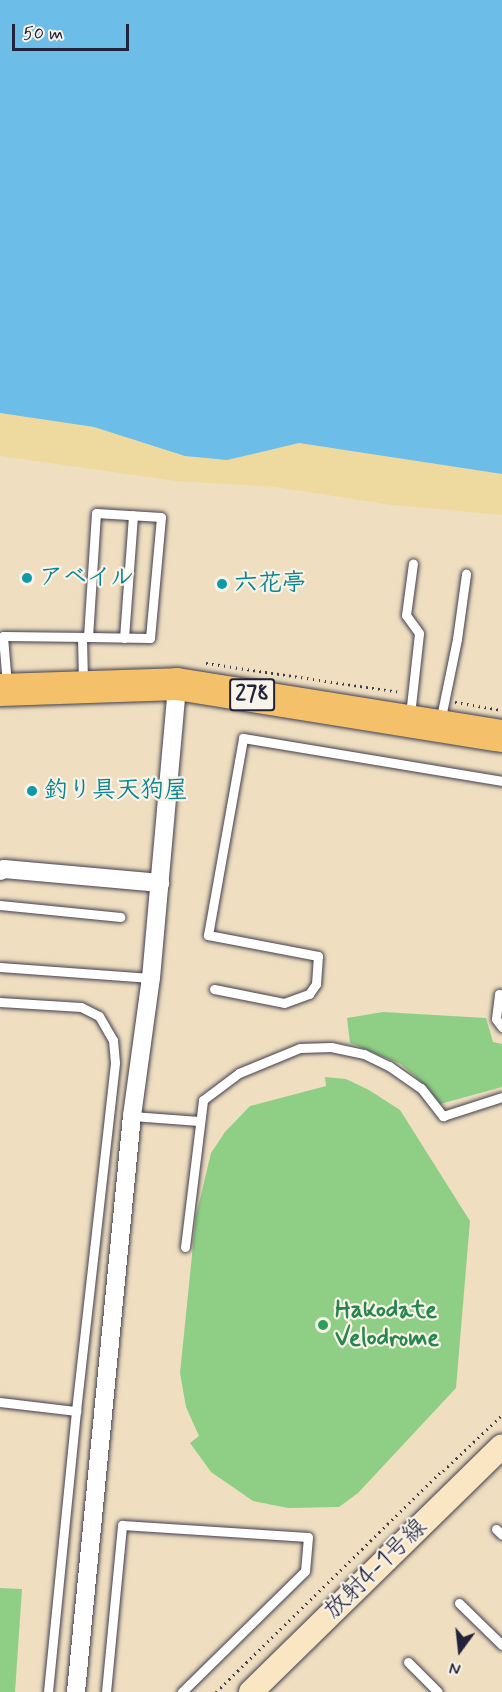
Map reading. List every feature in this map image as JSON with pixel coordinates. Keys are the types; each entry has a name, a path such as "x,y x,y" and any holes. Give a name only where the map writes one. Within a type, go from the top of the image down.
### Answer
{"highway":[{"name":"278","path":"4,690 83,687 188,673 441,713 502,736"}],"street":[{"path":"76,1692 132,1116 188,673"},
{"path":"0,871 4,869 160,883"},
{"name":"放射4-1号線","path":"251,1692 499,1456"}],"lane":[{"path":"4,690 3,636 85,637 124,638 150,638 161,516 96,513 85,637 83,687"},
{"path":"124,638 133,515"},
{"path":"410,707 419,633 406,615 413,563"},
{"path":"441,713 457,639 466,574"},
{"path":"214,989 284,1003 309,994 316,984 318,956 208,935 243,738 502,781"},
{"path":"0,905 120,917"},
{"path":"0,967 151,978"},
{"path":"502,995 499,994 496,1019 502,1027"},
{"path":"0,1002 81,1007 99,1016 113,1040 115,1064 76,1412 48,1692"},
{"path":"185,1247 203,1100 239,1073 300,1048 331,1047 364,1054 389,1066 421,1088 443,1116 502,1096"},
{"path":"132,1116 199,1121"},
{"path":"0,1402 76,1412"},
{"path":"106,1692 122,1525 308,1537 305,1571 182,1692"},
{"path":"459,1603 502,1645"},
{"path":"408,1662 438,1692"}],"path":[{"path":"188,673 243,667 410,707"},
{"path":"441,713 502,710"},
{"path":"216,1692 442,1471"}],"green space":[{"path":"383,1012 486,1018 493,1042 502,1044 502,1087 440,1104 427,1087 401,1064 350,1043 347,1018"},
{"name":"Hakodate Velodrome","path":"325,1077 346,1079 369,1090 400,1110 470,1221 456,1388 358,1493 339,1507 288,1508 253,1501 211,1472 190,1443 199,1436 186,1407 180,1373 196,1216 211,1153 225,1132 250,1106 326,1086"},
{"path":"0,1588 22,1589 15,1692 0,1692"}],"sand":[{"path":"0,413 94,427 185,456 227,460 299,443 502,474 502,515 392,505 275,487 176,481 0,456"}],"water":[{"path":"0,0 502,0 502,474 299,443 227,460 185,456 94,427 0,413"}],"place":[{"name":"アベイル","path":"27,578"},
{"name":"六花亭","path":"222,584"},
{"name":"釣り具天狗屋","path":"32,791"},
{"name":"Hakodate Velodrome","path":"323,1325"}]}
